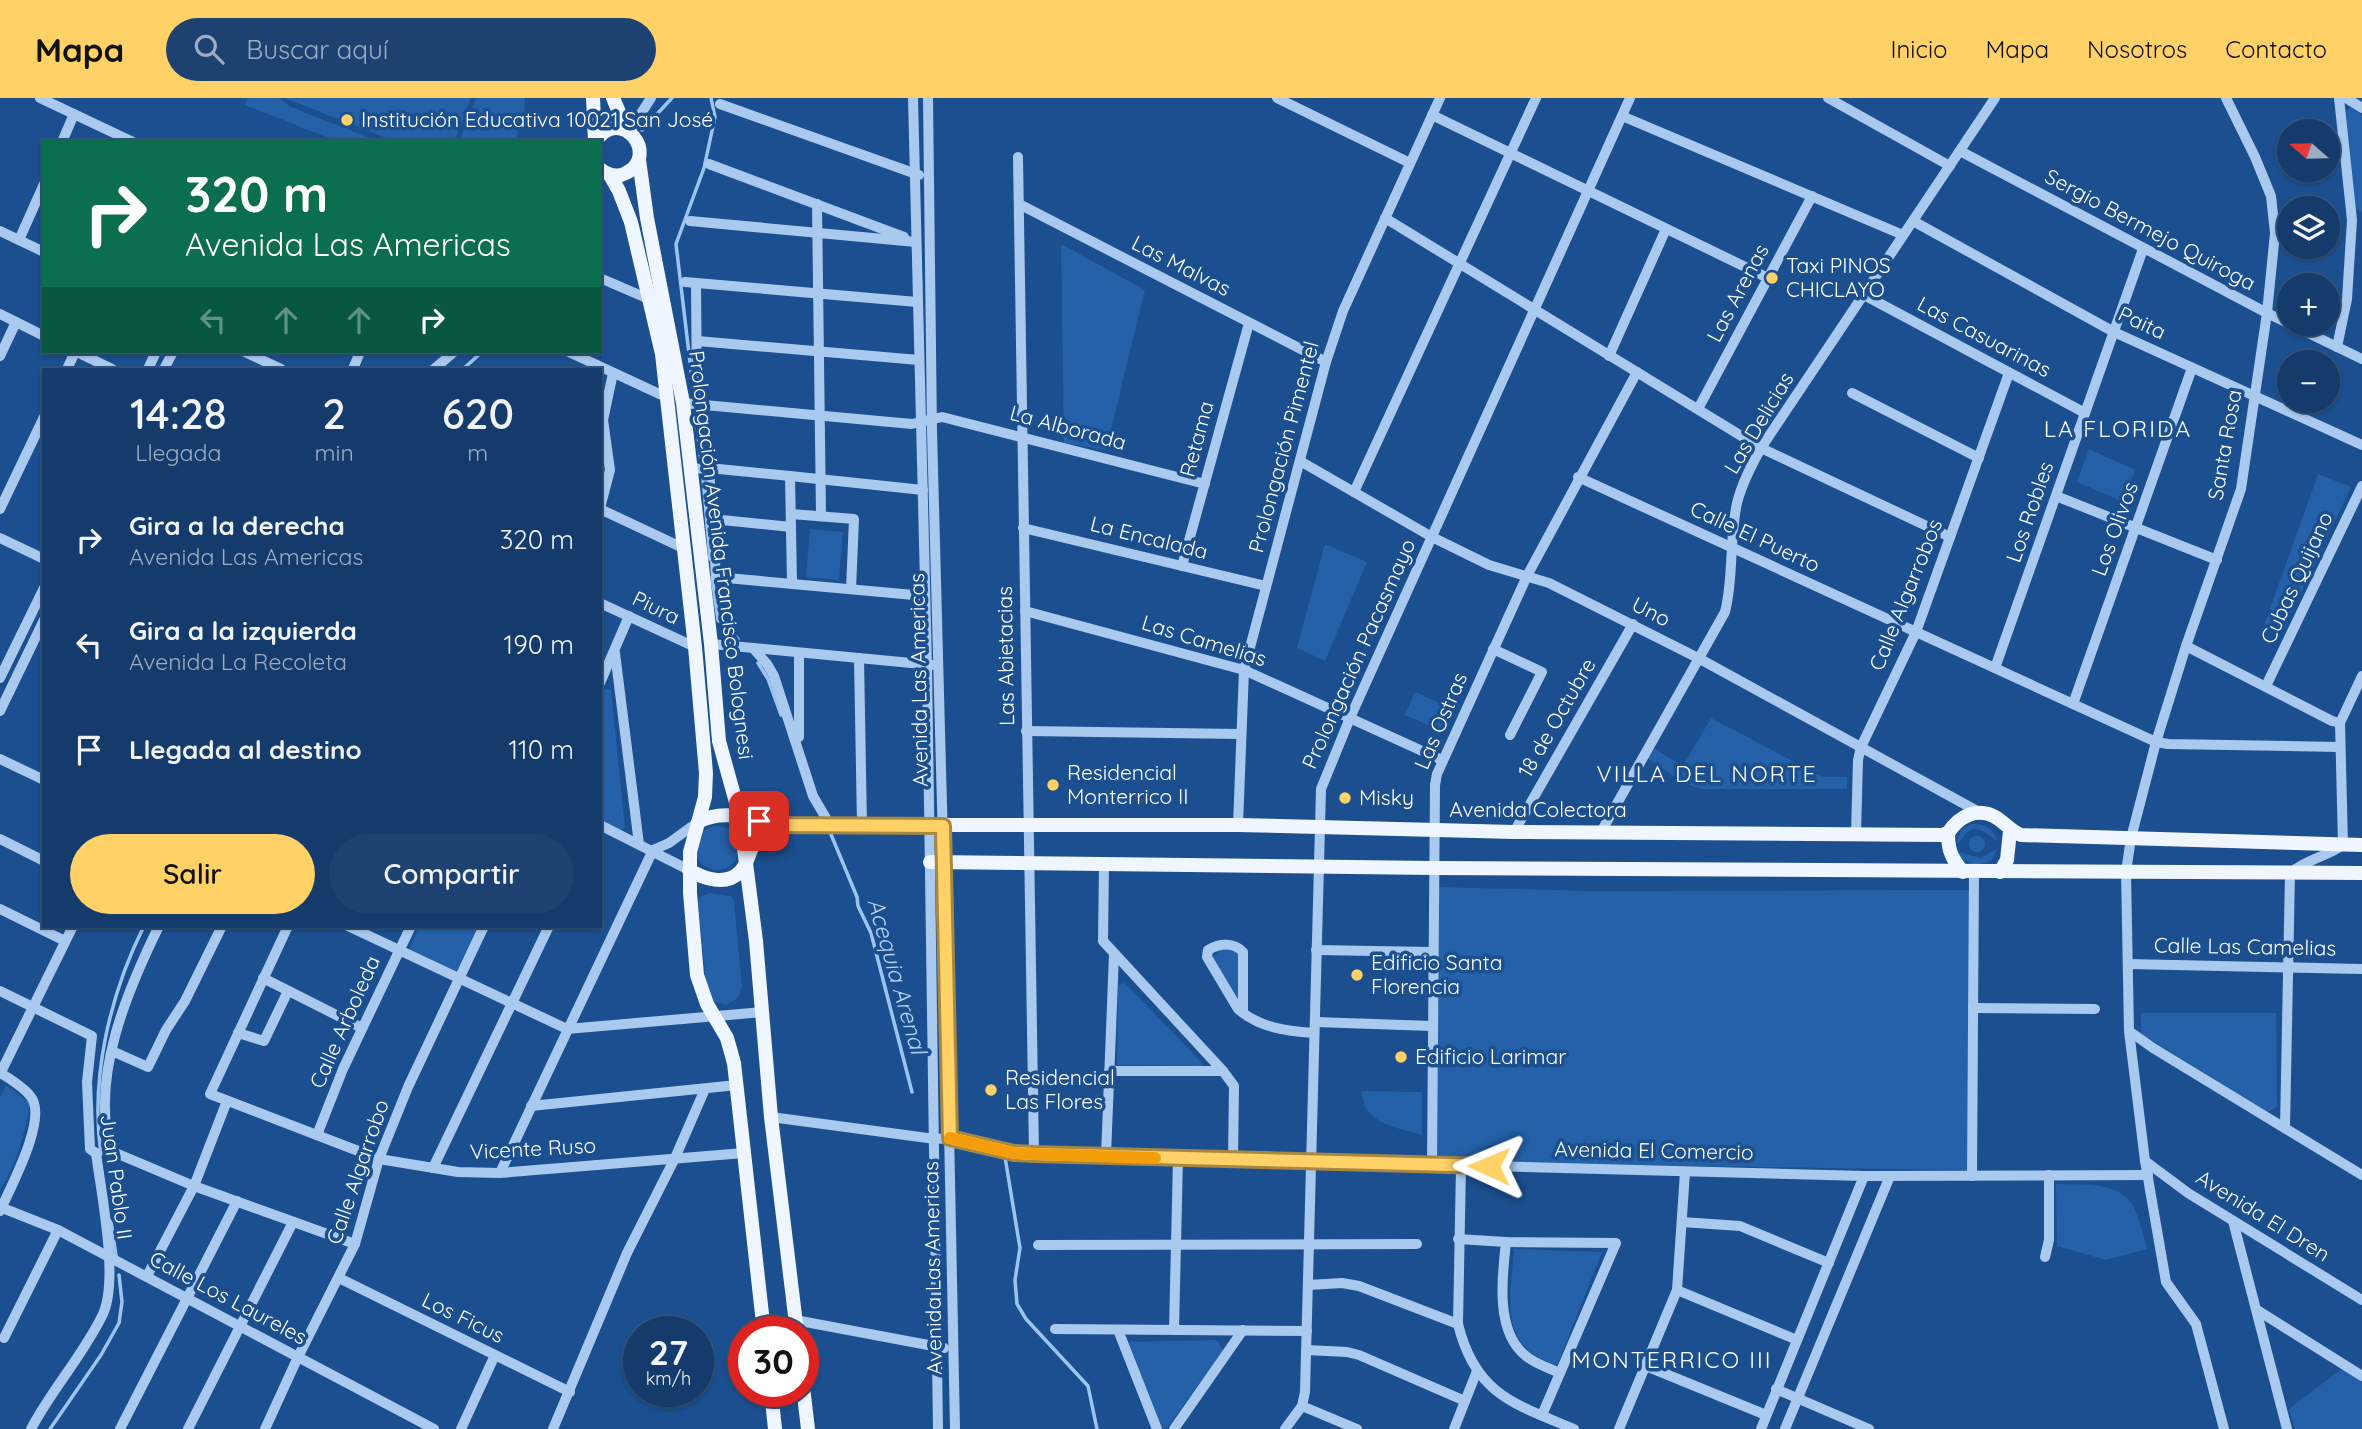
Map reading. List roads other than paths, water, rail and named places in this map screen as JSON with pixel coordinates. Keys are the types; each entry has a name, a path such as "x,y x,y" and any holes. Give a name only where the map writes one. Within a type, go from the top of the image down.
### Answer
{"main road":[{"path":"593,98 595,140"},
{"name":"Prolongación Avenida Francisco Bolognesi","path":"613,98 628,131 639,144 647,218 690,403 691,469 719,741 740,817 746,862 763,1013 771,1117 795,1316"},
{"path":"596,140 606,131 620,128 628,131"},
{"path":"604,174 617,176 630,171 639,160"},
{"name":"Prolongación Avenida Francisco Bolognesi","path":"604,174 619,191 631,222 662,354 695,647 706,773 705,797 690,852 689,870 697,975 700,989 730,1048 737,1086 762,1316"},
{"path":"1968,872 1952,859 1948,847 1948,833 1955,822 1966,815 1979,812 1991,814 2010,831 2021,835 2362,845"},
{"path":"698,822 719,814 740,817"},
{"name":"Avenida Colectora","path":"740,817 777,825 1238,825 1514,832 1948,833"},
{"path":"689,870 705,878 723,880 740,872 756,841 777,825"},
{"path":"2000,872 2007,860 2010,831"},
{"path":"937,862 1433,868 2362,873"},
{"path":"773,1407 775,1429"},
{"path":"805,1407 808,1429"}],"street":[{"path":"40,98 129,140"},
{"path":"628,131 651,98"},
{"name":"Avenida Las Americas","path":"914,98 919,360 927,420 923,490 925,596 932,665"},
{"name":"Avenida Las Americas","path":"928,98 927,420 937,862 950,1138 955,1429"},
{"path":"1278,98 1410,163"},
{"name":"Prolongación Pimentel","path":"1238,825 1244,670 1326,362 1343,312 1440,98"},
{"path":"1354,492 1536,98"},
{"name":"Prolongación Pacasmayo","path":"1302,1406 1307,1331 1321,789 1350,718 1630,98"},
{"path":"1828,98 1950,166"},
{"name":"Las Delicias","path":"1601,832 1725,612 1729,597 1737,506 1741,488 1761,448 1995,98"},
{"name":"Santa Rosa","path":"2224,1429 2196,1324 2166,1282 2145,1161 2129,1031 2126,872 2131,838 2156,742 2186,646 2241,489 2267,313 2276,233 2271,196 2226,98"},
{"path":"2337,347 2347,299 2357,222 2339,98"},
{"path":"2346,98 2362,108"},
{"path":"720,104 915,174 929,176"},
{"path":"63,140 74,114"},
{"path":"1432,115 1768,278"},
{"path":"1622,116 1903,235"},
{"name":"Sergio Bermejo Quiroga","path":"1960,151 2143,249 2362,359"},
{"name":"Las Abietacias","path":"1018,157 1034,1154"},
{"path":"709,164 916,242"},
{"path":"19,240 42,188"},
{"name":"Las Arenas","path":"1698,409 1812,196"},
{"path":"817,204 821,516"},
{"name":"Las Malvas","path":"1019,204 1326,362"},
{"path":"1385,218 1761,448 1950,537"},
{"path":"690,221 916,242"},
{"name":"Paita","path":"1913,221 2114,332 2362,445"},
{"path":"1609,356 1666,229"},
{"path":"0,231 42,251"},
{"name":"Los Robles","path":"1995,668 2143,249"},
{"path":"602,279 650,300"},
{"path":"690,403 697,341 691,282 918,302"},
{"name":"Las Casuarinas","path":"1864,295 2085,413"},
{"path":"0,314 42,334"},
{"path":"0,356 16,322"},
{"name":"Retama","path":"1182,566 1249,323"},
{"path":"697,341 919,360"},
{"path":"80,354 110,368"},
{"path":"250,354 279,368"},
{"path":"435,368 452,354"},
{"path":"573,354 667,398"},
{"name":"Los Olivos","path":"2073,704 2192,368"},
{"name":"Las Ostras","path":"1432,1165 1435,785 1442,760 1527,576 1637,372"},
{"path":"602,501 610,470 603,419 614,373"},
{"name":"Calle Algarrobos","path":"1856,834 1858,760 1861,747 1916,632 2010,373"},
{"path":"1852,393 1979,458"},
{"name":"La Alborada","path":"690,403 912,424 943,417 1205,484"},
{"path":"0,509 42,421"},
{"name":"Uno","path":"1300,461 1432,537 1489,565 1549,583 1633,624 1979,812"},
{"path":"709,468 716,577 925,596"},
{"path":"691,469 790,475 923,490"},
{"path":"790,475 792,583"},
{"name":"Calle El Puerto","path":"1578,477 1916,632"},
{"name":"Cubas Quijano","path":"2266,686 2362,486"},
{"path":"2056,496 2217,560"},
{"path":"602,510 683,548"},
{"path":"790,514 854,519 851,589"},
{"path":"712,519 791,527"},
{"name":"La Encalada","path":"1023,528 1266,586"},
{"path":"0,538 42,558"},
{"path":"0,678 42,592"},
{"name":"Piura","path":"602,604 695,647"},
{"name":"Las Camelias","path":"1024,611 1244,670 1442,760"},
{"path":"602,679 628,617"},
{"path":"0,711 42,624"},
{"name":"18 de Octubre","path":"1514,832 1633,624"},
{"path":"1916,632 2156,742 2340,747"},
{"path":"711,645 932,665"},
{"path":"2186,646 2340,723"},
{"path":"752,648 774,676 813,796 830,825"},
{"path":"1493,649 1542,672 1510,735"},
{"path":"615,653 639,844"},
{"path":"799,653 799,750"},
{"path":"859,658 862,826"},
{"path":"2286,1128 2290,873 2305,861 2343,845 2340,723 2361,678"},
{"path":"1027,731 1240,734"},
{"path":"0,759 42,779"},
{"path":"500,1172 653,850 669,843 698,822"},
{"path":"602,826 689,870"},
{"path":"0,839 42,860"},
{"name":"Avenida Las Americas","path":"937,862 937,1429"},
{"path":"1104,864 1103,941 1223,1070 1234,1086 1233,1160"},
{"path":"1968,872 1973,1008 1972,1176"},
{"path":"0,909 65,941"},
{"path":"0,1209 30,1142 36,1116 33,1098 0,1074 72,928"},
{"path":"158,928 130,985 112,1051 105,1113 111,1151 194,1186 355,1244"},
{"path":"112,1051 148,1067 221,928"},
{"path":"287,928 238,1033 264,1041 288,991"},
{"path":"352,928 566,1030 763,1013"},
{"name":"Calle Arboleda","path":"317,1135 362,1028 410,928"},
{"name":"Calle Algarrobo","path":"265,1429 355,1244 379,1159 408,1087 483,928"},
{"path":"433,1168 547,928"},
{"path":"1242,1013 1243,952 1234,946 1217,945 1208,950 1208,957 1229,997 1242,1013 1283,1031 1432,1026"},
{"path":"1317,950 1432,952"},
{"path":"1107,1156 1114,954"},
{"name":"Calle Las Camelias","path":"2128,964 2362,969"},
{"path":"263,978 362,1028"},
{"path":"0,991 33,1006"},
{"name":"Juan Pablo II","path":"31,1429 103,1312 115,1259 96,1153 90,1149 87,1082 92,1036 33,1006"},
{"path":"1973,1008 2095,1009"},
{"path":"2129,1031 2362,1175"},
{"name":"Vicente Ruso","path":"238,1033 210,1094 379,1159 458,1172 500,1172 744,1153"},
{"path":"1110,1071 1223,1070"},
{"path":"531,1106 737,1086"},
{"path":"553,1429 627,1253 675,1158 705,1089"},
{"path":"147,1276 194,1186 228,1101"},
{"name":"Avenida El Comercio","path":"771,1117 935,1139 950,1138 1014,1153 1034,1154 1864,1176 2148,1175"},
{"path":"1174,1330 1178,1158"},
{"name":"Avenida El Dren","path":"2145,1161 2188,1193 2362,1300"},
{"path":"1461,1166 1458,1324 1465,1348 1477,1371 1490,1387 1506,1399 1574,1429"},
{"path":"1619,1429 1676,1290 1685,1171"},
{"path":"2045,1257 2049,1240 2049,1175"},
{"path":"1761,1429 1864,1176"},
{"path":"1785,1429 1890,1176"},
{"path":"120,1429 237,1201"},
{"name":"Calle Los Laureles","path":"0,1209 58,1230 434,1429"},
{"path":"188,1429 293,1222"},
{"path":"1682,1222 1740,1226 1829,1263"},
{"path":"2234,1222 2287,1429"},
{"path":"4,1338 58,1230"},
{"path":"1458,1239 1616,1243 1542,1415"},
{"path":"1506,1242 1504,1316 1512,1341 1528,1358 1560,1373"},
{"path":"1038,1245 1417,1244"},
{"name":"Los Ficus","path":"339,1278 570,1392"},
{"path":"1308,1285 1342,1283 1359,1286 1458,1324"},
{"path":"1676,1290 1797,1340"},
{"path":"2257,1310 2362,1376"},
{"path":"1055,1329 1307,1331"},
{"path":"819,1330 937,1348 953,1348"},
{"path":"1118,1330 1157,1429"},
{"path":"1174,1429 1243,1330"},
{"path":"1306,1350 1359,1355 1465,1401"},
{"path":"461,1429 495,1355"},
{"path":"1646,1366 1766,1415"},
{"path":"1454,1429 1477,1371"},
{"path":"1776,1390 1869,1429"},
{"path":"1284,1429 1302,1406 1357,1429"}],"waterway":[{"path":"642,130 672,98"},
{"name":"Acequia Arenal","path":"692,379 676,244 704,168 715,117 711,98"},
{"path":"464,368 480,354"},
{"name":"Acequia Arenal","path":"696,416 701,462"},
{"name":"Acequia Arenal","path":"703,477 710,559"},
{"name":"Acequia Arenal","path":"712,577 718,620 738,639"},
{"name":"Acequia Arenal","path":"758,663 768,679 781,715"},
{"name":"Acequia Arenal","path":"830,832 871,933 912,1092"},
{"path":"101,1154 98,1096 106,1037 121,980 143,928"},
{"name":"Acequia Arenal","path":"985,1150 1005,1157 1020,1248 1015,1280 1017,1304 1026,1319 1088,1386 1097,1429"},
{"path":"111,1221 116,1256"},
{"path":"50,1429 101,1355 119,1323 122,1302 119,1275"}],"place":[{"name":"Institución Educativa 10021 San José","path":"347,120"},
{"name":"Taxi PINOS CHICLAYO","path":"1772,278"},
{"name":"Residencial Monterrico II","path":"1053,785"},
{"name":"Misky","path":"1345,798"},
{"name":"Edificio Santa Florencia","path":"1357,975"},
{"name":"Edificio Larimar","path":"1401,1057"},
{"name":"Residencial Las Flores","path":"991,1090"}],"district":[{"name":"LA FLORIDA","path":"2118,429"},
{"name":"VILLA DEL NORTE","path":"1707,774"},
{"name":"MONTERRICO III","path":"1672,1360"}]}
